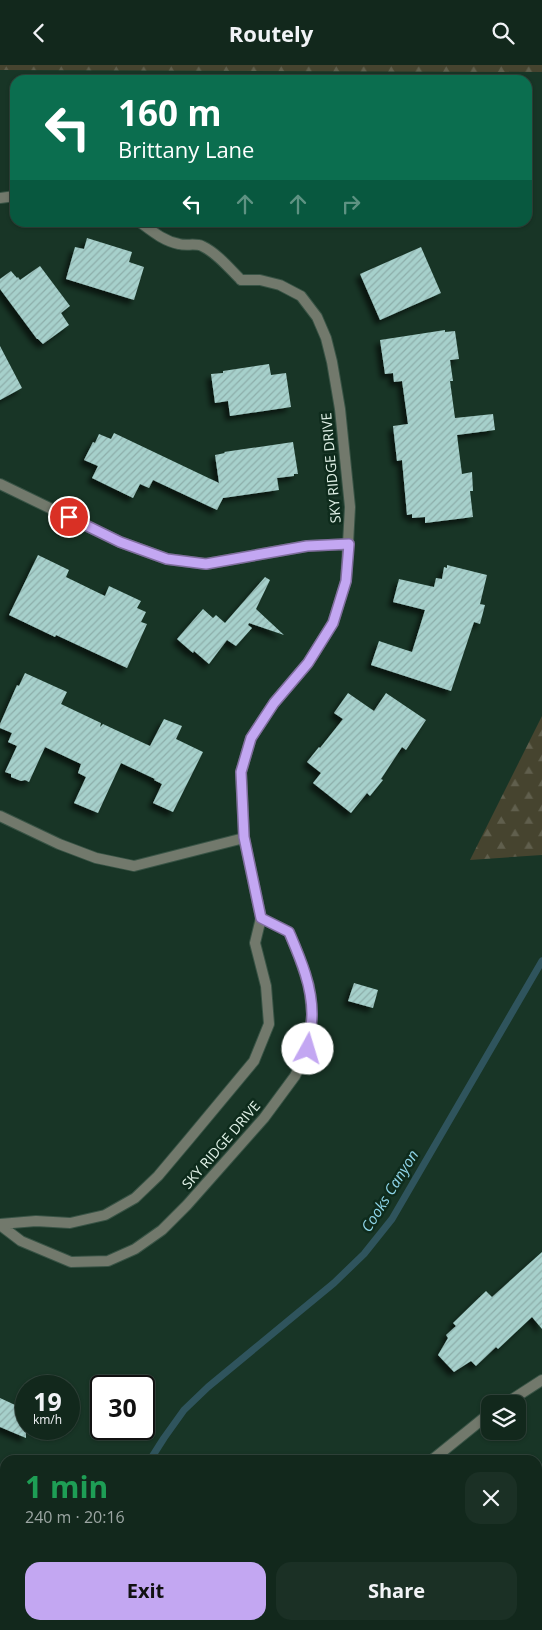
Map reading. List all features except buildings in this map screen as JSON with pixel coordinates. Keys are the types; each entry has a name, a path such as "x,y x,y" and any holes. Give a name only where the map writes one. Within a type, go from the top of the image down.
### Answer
{"street":[{"name":"SKY RIDGE DRIVE","path":"0,1224 36,1221 70,1223 105,1215 135,1198 190,1139 254,1061 269,1024 266,986 255,943 261,918 244,837 241,772 251,738 274,703 308,663 333,623 346,581 350,507 340,409 332,362 318,317 301,296 280,285 260,280 241,280 200,245 179,245 167,241 146,227"},
{"path":"0,484 120,542 167,559 206,564 307,546 349,544"},
{"path":"0,817 58,844 96,858 134,866 244,837"},
{"name":"SKY RIDGE DRIVE","path":"0,1224 21,1241 71,1262 108,1261 135,1249 162,1230 187,1205 264,1118 295,1077 308,1049 312,1014 308,986 289,932 261,918"},
{"path":"519,1395 542,1380"},
{"path":"438,1455 481,1420"}],"path":[{"path":"139,1630 152,1630"}],"green space":[{"path":"0,65 542,65 542,72 0,70"},
{"path":"542,716 542,855 470,860"}],"waterway":[{"name":"Cooks Canyon","path":"153,1455 184,1410 208,1387 334,1283 364,1254 392,1219 542,961"}],"route":[{"path":"69,517 120,542 167,559 206,564 307,546 349,544 346,581 333,623 308,663 274,703 251,738 241,772 244,837 261,918 289,932 299,957 308,986 312,1014 308,1049"}]}
